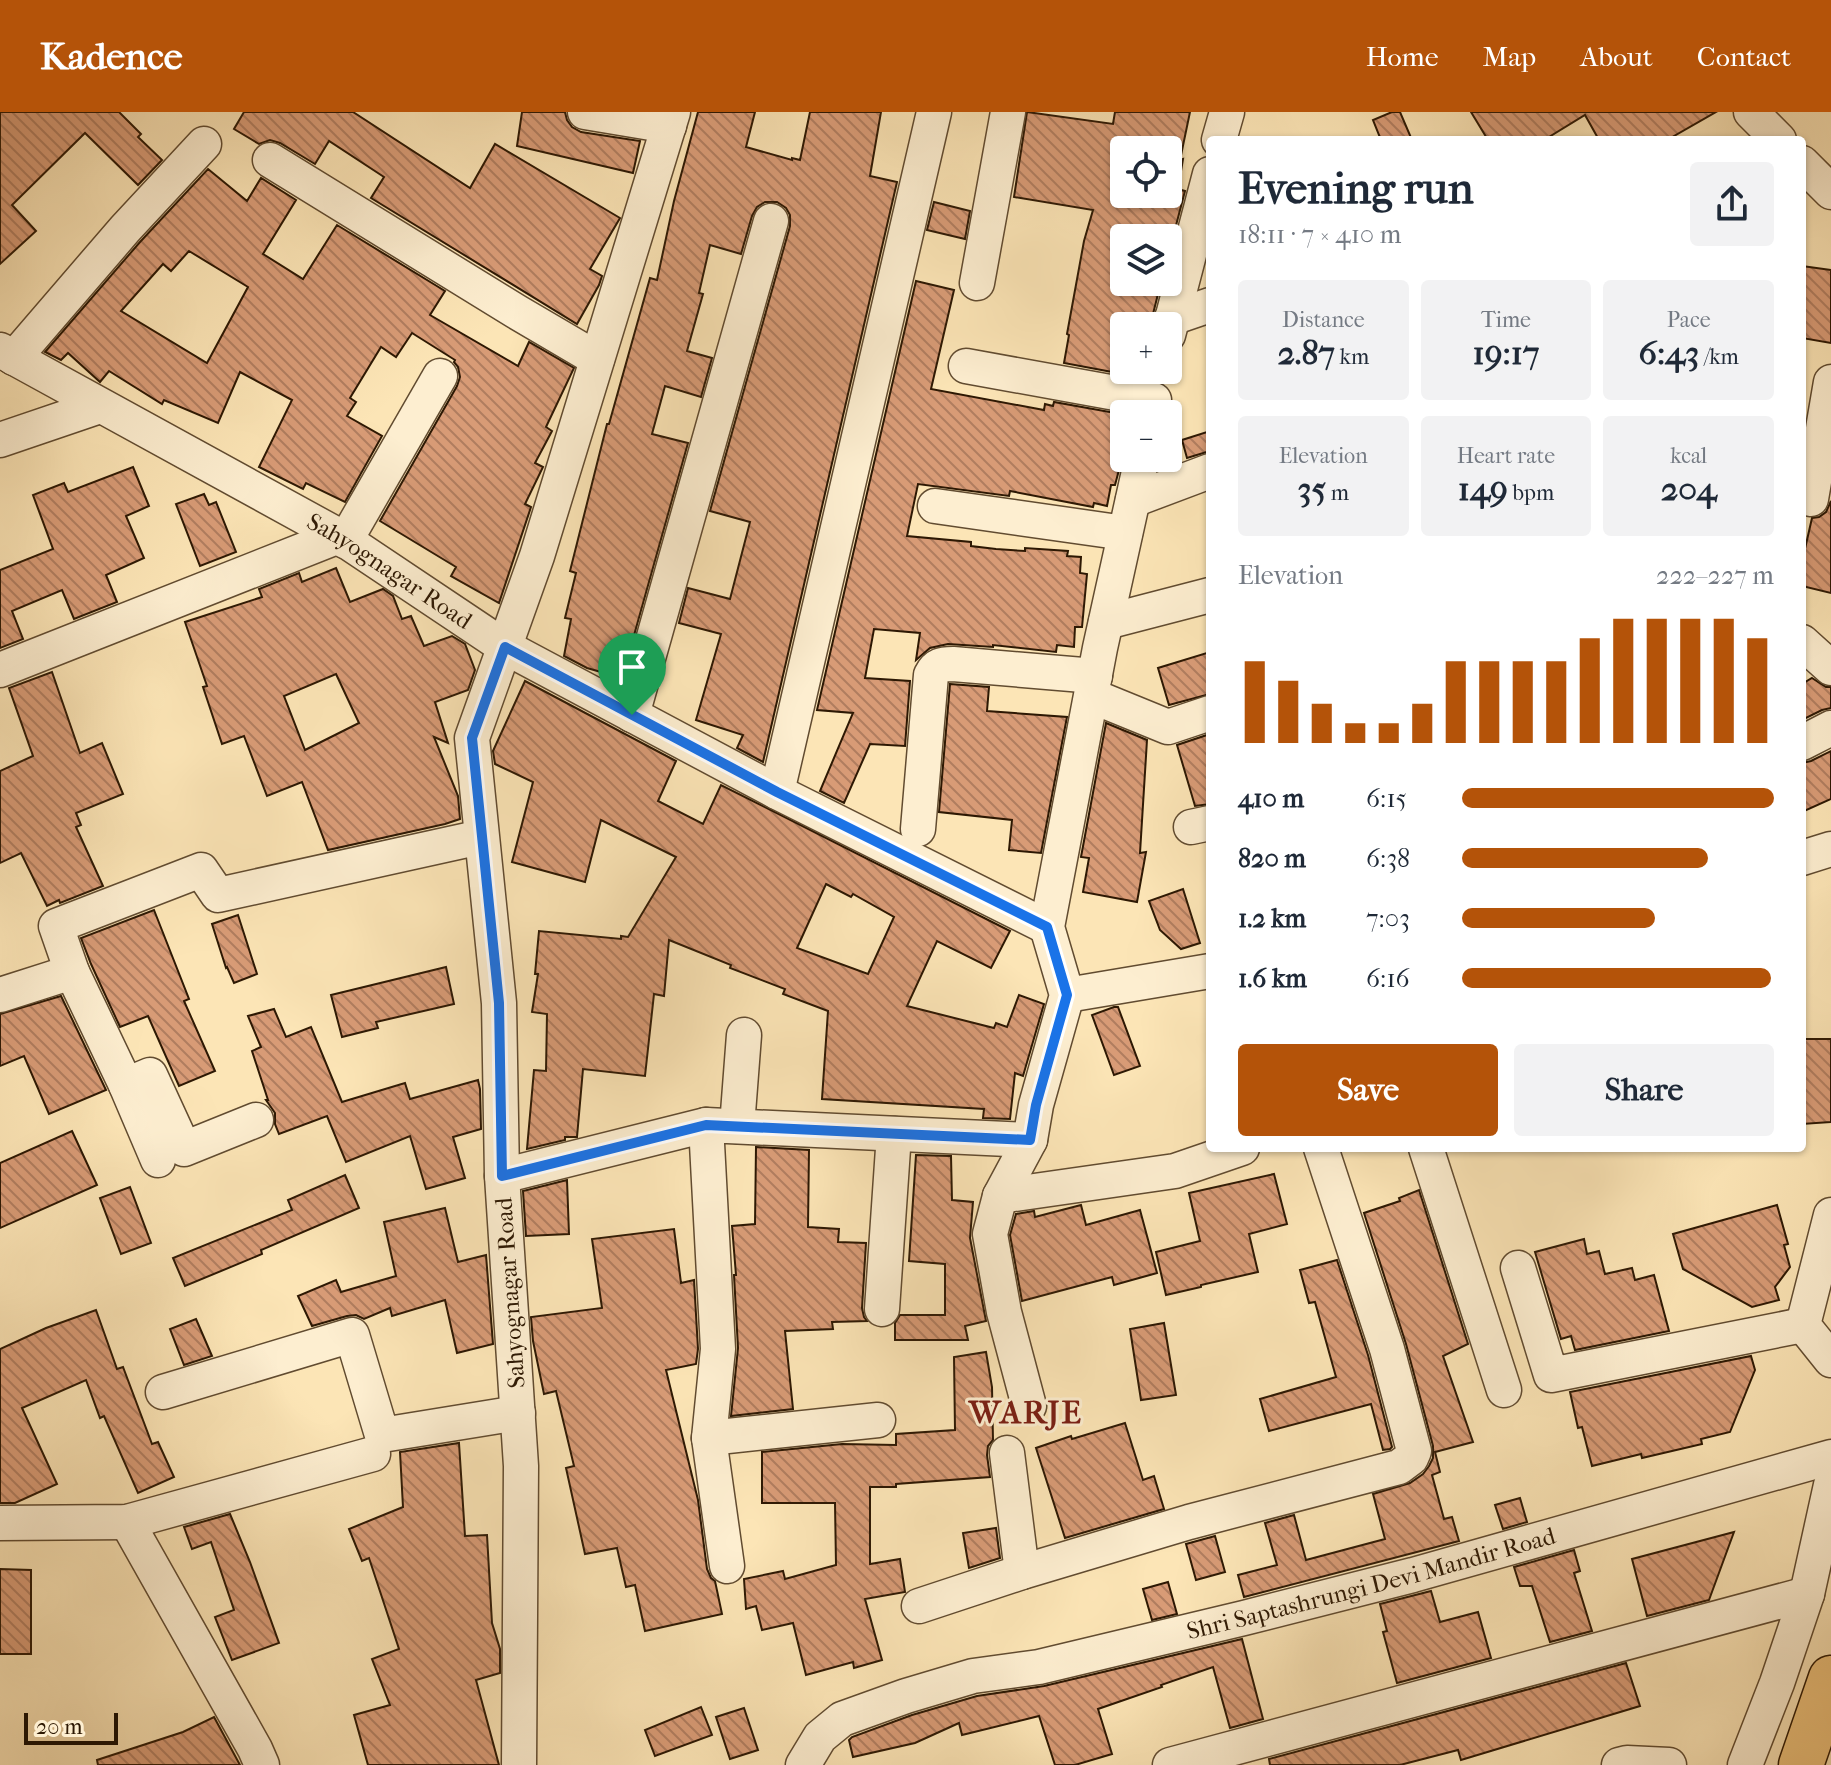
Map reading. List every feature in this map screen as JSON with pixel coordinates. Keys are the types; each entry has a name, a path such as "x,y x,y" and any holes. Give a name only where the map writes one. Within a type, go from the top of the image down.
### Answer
{"highway":[{"path":"1801,1765 1831,1678"}],"street":[{"path":"585,112 671,119 537,556 505,647 777,792 1047,927"},
{"path":"777,792 934,112"},
{"path":"977,283 1008,112"},
{"path":"1220,136 1227,112"},
{"path":"1751,112 1775,136"},
{"path":"7,354 204,144"},
{"path":"270,160 597,359"},
{"path":"1806,167 1831,192"},
{"path":"1174,312 1206,189"},
{"path":"632,715 771,221"},
{"path":"1182,320 1206,307"},
{"name":"Sahyognagar Road","path":"7,354 342,538 505,647 472,738 499,1003 502,1176 521,1466 519,1765"},
{"path":"966,366 1155,395"},
{"path":"0,670 342,538 440,376"},
{"path":"1811,499 1831,382"},
{"path":"0,440 100,406"},
{"path":"1029,1406 1004,1312 990,1234 1000,1196 1030,1140 1036,1105 1067,995 1047,927 1093,686 1139,472"},
{"path":"1133,500 1206,473"},
{"path":"935,506 1125,533"},
{"path":"1106,622 1206,596"},
{"path":"1806,646 1831,668"},
{"path":"918,829 931,675 935,668 943,664 1093,686 1168,727 1206,714"},
{"path":"1806,741 1831,728"},
{"path":"158,1160 72,972 56,926 201,870 218,895 481,837"},
{"path":"1806,857 1831,849"},
{"path":"0,995 72,972"},
{"path":"1067,995 1206,972"},
{"path":"727,1566 709,1438 718,1349 722,1125 744,1035"},
{"path":"126,1085 150,1075 184,1149 256,1120"},
{"path":"502,1176 722,1125 1030,1140"},
{"path":"882,1309 894,1134"},
{"path":"1000,1196 1175,1171 1230,1152"},
{"path":"919,1606 1189,1522 1399,1467 1411,1458 1414,1451 1387,1349 1322,1152"},
{"path":"1427,1152 1504,1390"},
{"path":"1803,1325 1831,1215"},
{"path":"1518,1268 1551,1375 1803,1325"},
{"path":"1803,1325 1831,1360"},
{"path":"163,1392 352,1335 382,1435 518,1413"},
{"path":"709,1438 878,1420"},
{"path":"1007,1453 1022,1572"},
{"path":"0,1523 127,1522 373,1454"},
{"name":"Shri Saptashrungi Devi Mandir Road","path":"803,1765 820,1737 842,1719 906,1696 973,1676 1039,1667 1398,1579 1831,1457"},
{"path":"1745,1765 1807,1594 1831,1485"},
{"path":"127,1522 262,1765"},
{"path":"1170,1765 1807,1594"},
{"path":"1619,1765 1669,1765"}],"building":[{"path":"0,112 119,112 141,134 138,137 162,160 138,185 85,133 12,205 36,231 0,264"},
{"path":"244,112 353,112 470,188 495,144 620,218 590,269 602,276 599,285 577,324 371,198 384,177 329,141 315,164 280,143 270,140 259,144 234,129"},
{"path":"522,112 565,112 572,127 581,132 640,141 633,173 517,146"},
{"path":"698,112 755,112 746,147 800,160 810,112 881,112 870,176 897,182 763,762 737,748 743,735 696,720 721,634 679,623 688,588 730,599 750,522 710,511 790,226 790,215 777,202 765,202 757,207 741,254 710,245 699,293 703,294 687,351 712,358 701,397 665,386 652,434 688,443 622,678 587,668 564,656 571,619 565,618 576,573 570,571 607,424 650,278 657,280"},
{"path":"1027,112 1113,124 1115,112 1190,112 1182,150 1182,136 1110,136 1110,208 1181,208 1176,224 1110,224 1110,296 1158,296 1154,312 1110,312 1110,372 1064,363 1084,241 1093,210 1014,197"},
{"path":"1400,112 1410,136 1379,136 1373,120"},
{"path":"1471,112 1716,112 1674,136 1597,136 1585,115 1551,136 1486,136"},
{"path":"208,169 247,201 261,178 296,200 263,254 303,279 337,225 445,291 430,315 518,366 529,342 574,368 546,427 552,431 535,463 543,467 525,504 531,507 499,603 451,576 456,567 380,521 460,377 455,360 412,333 396,357 381,347 350,398 356,402 347,416 382,436 345,502 306,483 303,489 259,467 292,400 240,372 218,423 164,400 162,404 109,371 100,382 68,353 61,360 45,352","holes":["189,251 248,287 207,363 121,311 163,264 171,271"]},
{"path":"934,202 970,211 965,239 927,230"},
{"path":"1806,267 1831,270 1831,343 1806,339"},
{"path":"916,281 954,290 931,389 1044,410 1045,404 1053,406 1054,402 1110,412 1110,472 1118,472 1115,485 1111,485 1107,506 1094,503 1093,507 1010,491 1009,496 918,484 907,536 971,542 971,546 996,549 1068,551 1067,556 1081,557 1080,573 1087,574 1082,627 1075,627 1074,647 1057,645 1056,652 948,644 930,648 916,660 920,633 874,629 865,678 910,681 905,746 870,744 844,803 820,791 853,713 817,710"},
{"path":"1206,432 1206,452 1187,458 1182,440"},
{"path":"133,467 149,506 126,516 144,558 106,575 117,602 74,619 62,590 12,611 23,639 0,648 0,570 53,549 33,495 64,483 68,492"},
{"path":"204,494 209,505 216,502 236,552 200,566 176,504"},
{"path":"1831,501 1831,593 1806,587 1806,544 1812,518 1826,512"},
{"path":"336,568 350,602 383,589 393,596 402,619 411,616 424,646 452,636 465,644 475,670 468,690 435,702 448,743 434,737 458,796 460,819 328,850 302,782 267,796 244,736 222,744 203,687 207,686 185,622 262,597 259,589 299,573 302,582","holes":["336,674 359,723 305,750 284,696"]},
{"path":"1206,653 1206,695 1169,705 1158,668"},
{"path":"52,672 80,753 102,743 123,794 76,813 81,825 76,827 103,886 47,906 21,853 0,863 0,771 33,756 9,688"},
{"path":"1812,678 1831,687 1831,708 1806,718 1806,682"},
{"path":"525,681 676,761 658,801 703,824 721,785 1010,931 991,968 937,941 907,1006 994,1028 996,1023 1007,1027 1019,995 1044,1004 1023,1076 1015,1073 1010,1119 983,1118 984,1109 822,1099 828,1011 783,994 785,989 669,940 664,996 654,994 645,1076 583,1069 577,1137 565,1137 565,1140 527,1149 534,1070 546,1071 547,1014 532,1012 538,974 535,974 539,931 621,939 621,936 628,937 676,857 601,820 585,882 512,862 533,782 495,764 493,751","holes":["826,884 851,897 853,894 894,917 868,974 797,948"]},
{"path":"950,684 989,687 987,711 1067,717 1041,853 1009,850 1012,820 939,812"},
{"path":"1106,723 1147,740 1140,853 1146,852 1137,902 1083,892 1089,858 1081,857"},
{"path":"1206,735 1206,805 1195,806 1177,745"},
{"path":"1831,751 1831,799 1806,810 1806,762"},
{"path":"1183,889 1200,943 1181,949 1160,930 1149,901"},
{"path":"154,910 189,999 184,1001 215,1071 179,1086 148,1016 120,1027 81,938"},
{"path":"238,915 257,974 234,983 212,924"},
{"path":"446,967 454,1004 376,1022 378,1028 342,1037 331,995"},
{"path":"61,996 106,1090 49,1114 24,1056 0,1066 0,1014"},
{"path":"1118,1007 1140,1066 1114,1075 1092,1015"},
{"path":"274,1009 286,1037 311,1027 342,1102 405,1083 410,1099 478,1080 481,1129 453,1137 465,1178 426,1189 410,1136 346,1162 327,1116 279,1134 275,1113 266,1100 252,1051 261,1047 248,1016"},
{"path":"1806,1039 1831,1039 1831,1122 1806,1124"},
{"path":"72,1131 97,1185 0,1228 0,1163"},
{"path":"756,1147 809,1150 808,1227 839,1229 838,1242 866,1243 862,1308 867,1321 832,1322 833,1329 785,1331 793,1409 731,1416 738,1348 732,1226 755,1224"},
{"path":"916,1155 951,1156 952,1200 973,1202 970,1238 986,1321 965,1326 968,1340 895,1340 895,1323 900,1315 945,1315 945,1264 909,1261"},
{"path":"1274,1174 1287,1224 1249,1234 1258,1272 1166,1295 1156,1252 1200,1241 1189,1193"},
{"path":"345,1175 359,1208 185,1286 173,1258 292,1210 288,1200"},
{"path":"567,1180 569,1234 526,1236 523,1191"},
{"path":"130,1187 151,1243 121,1254 100,1198"},
{"path":"1419,1190 1468,1344 1443,1356 1473,1442 1435,1452 1440,1472 1432,1475 1444,1519 1452,1517 1459,1541 1244,1597 1238,1575 1277,1565 1265,1523 1294,1515 1306,1560 1385,1539 1373,1494 1410,1483 1423,1474 1433,1458 1433,1446 1406,1344 1364,1213 1400,1201 1399,1198"},
{"path":"1081,1205 1086,1225 1140,1210 1157,1273 1114,1285 1112,1277 1022,1301 1010,1235 1016,1214 1034,1211 1035,1217"},
{"path":"1777,1205 1788,1244 1784,1245 1790,1267 1775,1287 1779,1300 1752,1307 1683,1269 1673,1234"},
{"path":"445,1208 458,1262 486,1255 493,1344 457,1353 445,1300 392,1316 390,1308 364,1319 356,1315 347,1316 312,1326 298,1296 336,1280 341,1292 396,1276 384,1222"},
{"path":"674,1229 681,1283 694,1280 698,1349 696,1364 666,1370 698,1500 707,1569 715,1581 722,1614 645,1631 635,1585 626,1587 617,1548 585,1554 566,1468 574,1466 556,1391 544,1394 531,1317 602,1308 592,1239"},
{"path":"1584,1239 1587,1254 1599,1251 1605,1274 1632,1268 1635,1280 1654,1275 1669,1331 1575,1350 1571,1336 1561,1339 1535,1252"},
{"path":"1337,1260 1368,1355 1392,1447 1390,1449 1383,1450 1371,1404 1269,1431 1260,1399 1336,1377 1315,1302 1309,1303 1300,1270"},
{"path":"96,1310 117,1369 123,1367 152,1444 158,1442 174,1477 138,1493 104,1416 100,1418 86,1380 22,1408 57,1484 15,1503 0,1503 0,1349"},
{"path":"196,1319 212,1356 184,1365 170,1329"},
{"path":"1164,1323 1176,1395 1141,1400 1130,1329"},
{"path":"986,1352 992,1387 993,1440 988,1446 987,1455 990,1477 870,1487 870,1564 900,1559 905,1592 865,1599 882,1660 854,1668 853,1662 806,1675 793,1623 762,1630 756,1606 746,1609 744,1579 783,1571 785,1579 836,1565 835,1503 762,1503 762,1452 842,1444 896,1445 896,1434 955,1430 954,1357"},
{"path":"1751,1356 1755,1370 1730,1432 1701,1439 1702,1444 1592,1466 1582,1427 1578,1428 1570,1392"},
{"path":"1125,1423 1143,1480 1154,1476 1164,1509 1065,1538 1036,1448"},
{"path":"459,1443 465,1536 487,1535 492,1623 500,1649 500,1673 476,1680 499,1765 368,1765 354,1715 390,1705 372,1659 399,1649 369,1558 362,1561 349,1529 403,1507 400,1452"},
{"path":"1520,1498 1527,1522 1503,1529 1495,1505"},
{"path":"230,1514 279,1643 232,1660 215,1617 234,1610 211,1542 192,1549 184,1527"},
{"path":"996,1528 1000,1558 969,1568 963,1533"},
{"path":"1734,1532 1709,1600 1647,1616 1632,1559"},
{"path":"1215,1536 1225,1572 1196,1580 1186,1544"},
{"path":"1574,1550 1580,1571 1574,1573 1592,1631 1550,1642 1532,1586 1520,1586 1514,1567"},
{"path":"0,1569 31,1570 31,1654 0,1654"},
{"path":"1168,1582 1177,1614 1152,1620 1143,1589"},
{"path":"1431,1591 1440,1622 1478,1612 1491,1658 1397,1683 1383,1632 1387,1631 1380,1604"},
{"path":"1242,1639 1263,1719 1230,1728 1213,1667 1098,1709 1112,1754 1075,1765 1055,1765 1039,1716 962,1735 959,1723 915,1743 853,1757 849,1740 852,1737 912,1715 977,1696 1044,1686"},
{"path":"1626,1663 1640,1706 1461,1760 1458,1750 1400,1765 1270,1765 1269,1759"},
{"path":"701,1707 712,1735 655,1756 645,1730"},
{"path":"744,1708 758,1750 730,1759 716,1717"},
{"path":"214,1717 240,1765 98,1765 97,1760 183,1732"}],"district":[{"name":"WARJE","path":"1026,1412"}],"route":[{"path":"505,647 632,715 777,792 1047,927 1067,995 1036,1105 1030,1140 706,1125 502,1176 499,1003 472,738 505,647"}]}
